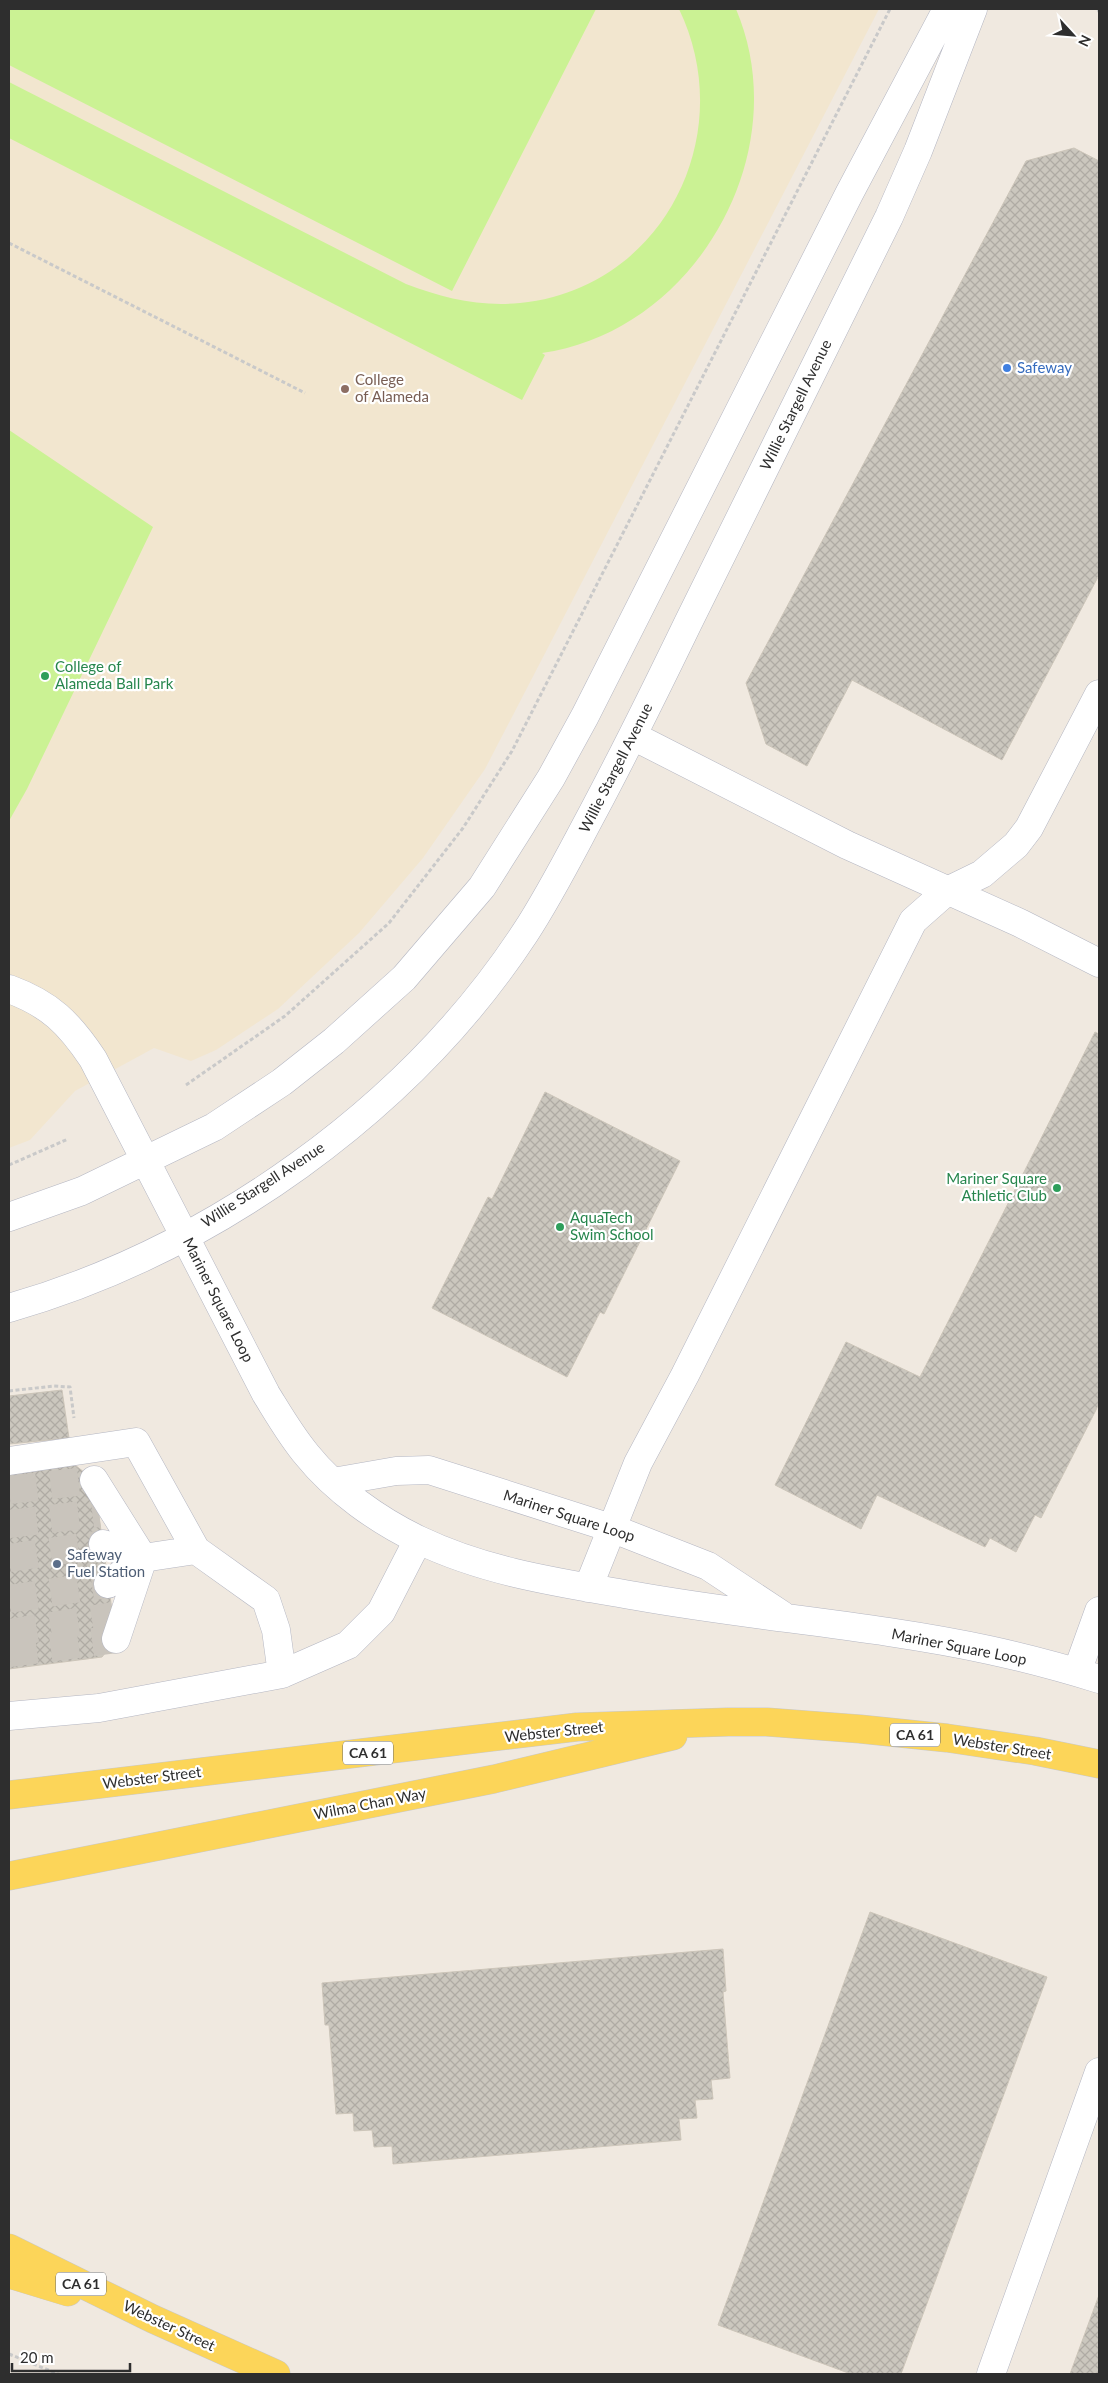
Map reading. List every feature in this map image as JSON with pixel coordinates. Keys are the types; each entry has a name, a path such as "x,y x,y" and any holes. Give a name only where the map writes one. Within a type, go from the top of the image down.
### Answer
{"main road":[{"name":"Webster Street","path":"9,1795 577,1727 728,1722 842,1727 937,1737 1035,1751 1099,1764"},
{"name":"Wilma Chan Way","path":"9,1876 494,1779 728,1722"},
{"name":"Webster Street","path":"9,2248 153,2319 276,2374"},
{"path":"9,2274 153,2319"}],"street":[{"path":"9,1217 82,1191 146,1162 214,1127 282,1082 334,1041 404,978 482,887 552,778 581,724 849,194 946,9"},
{"name":"Willie Stargell Avenue","path":"9,1308 104,1276 184,1235 295,1168 348,1128 397,1084 444,1036 486,988 524,934 558,879 633,736 889,217 918,151 973,9"},
{"path":"588,1588 638,1463 685,1375 913,921 947,891 982,874 1016,846 1029,828 1099,694"},
{"path":"633,736 848,845 1020,923 1099,963"},
{"name":"Mariner Square Loop","path":"9,989 43,1004 62,1018 78,1036 93,1059 276,1410 307,1456 334,1482 374,1514 418,1540 469,1561 526,1577 688,1606 884,1632 988,1650 1088,1676"},
{"path":"9,1461 136,1442 196,1550 266,1600 276,1630 282,1674"},
{"name":"Mariner Square Loop","path":"334,1482 396,1471 429,1470 611,1528 708,1566 788,1619"},
{"path":"94,1480 143,1558"},
{"path":"99,1513 143,1558"},
{"path":"9,1716 99,1708 282,1674 348,1645 381,1612 418,1540"},
{"path":"103,1544 143,1558 196,1550"},
{"path":"108,1584 143,1558"},
{"path":"114,1628 143,1558"},
{"path":"1088,1676 1099,1611"},
{"path":"991,2374 1099,2072"}],"path":[{"path":"186,1085 285,1016 389,924 463,828 512,751 890,9"},
{"path":"9,243 305,393"},
{"path":"9,1165 68,1139"},
{"path":"9,1391 54,1386 70,1387 79,1450"},
{"path":"9,2354 58,2374"}],"shaded area":[{"name":"College of Alameda","path":"9,9 879,9 485,769 423,858 359,933 278,1009 216,1050 191,1061 154,1048 75,1091 30,1140 9,1148"}],"green space":[{"path":"9,9 596,9 452,291 9,65"},
{"path":"679,9 736,9 751,64 753,120 742,175 720,226 687,272 646,310 597,338 542,353 545,355 522,400 9,138 9,82 406,284 462,300 491,304 520,303 570,292 614,269 649,237 676,198 693,154 700,106 696,57"},
{"name":"College of Alameda Ball Park","path":"9,430 153,527 27,789 9,821"}],"building":[{"name":"Safeway","path":"1074,148 1099,161 1099,575 1002,760 852,680 807,766 766,744 746,683 1026,161"},
{"name":"Mariner Square Athletic Club","path":"1095,1032 1099,1034 1099,1404 1041,1518 1035,1515 1016,1552 990,1538 985,1547 877,1495 861,1529 775,1485 846,1342 920,1377"},
{"name":"AquaTech Swim School","path":"545,1092 680,1161 604,1314 600,1312 567,1377 432,1308 488,1197 492,1199"},
{"path":"62,1390 69,1438 9,1444 9,1396"},
{"name":"Safeway Fuel Station","path":"75,1465 94,1480 116,1639 102,1657 9,1669 9,1474"},
{"path":"870,1912 1047,1977 901,2374 851,2374 718,2325"},
{"path":"723,1949 726,1991 723,1992 730,2078 711,2080 713,2099 695,2100 697,2118 679,2119 681,2140 393,2164 392,2146 374,2147 372,2130 354,2131 353,2113 336,2114 329,2025 325,2025 322,1983"},
{"path":"1099,2295 1099,2374 1070,2374"}],"tunnel":[{"path":"9,1490 94,1480"},
{"path":"9,1524 99,1513"},
{"path":"9,1558 103,1544"},
{"path":"9,1599 108,1584"},
{"path":"9,1633 113,1616"},
{"path":"9,1653 116,1639"}],"place":[{"name":"Safeway","path":"1007,368"},
{"name":"College of Alameda","path":"345,389"},
{"name":"College of Alameda Ball Park","path":"45,676"},
{"name":"Mariner Square Athletic Club","path":"1057,1188"},
{"name":"AquaTech Swim School","path":"560,1227"},
{"name":"Safeway Fuel Station","path":"57,1564"}]}
